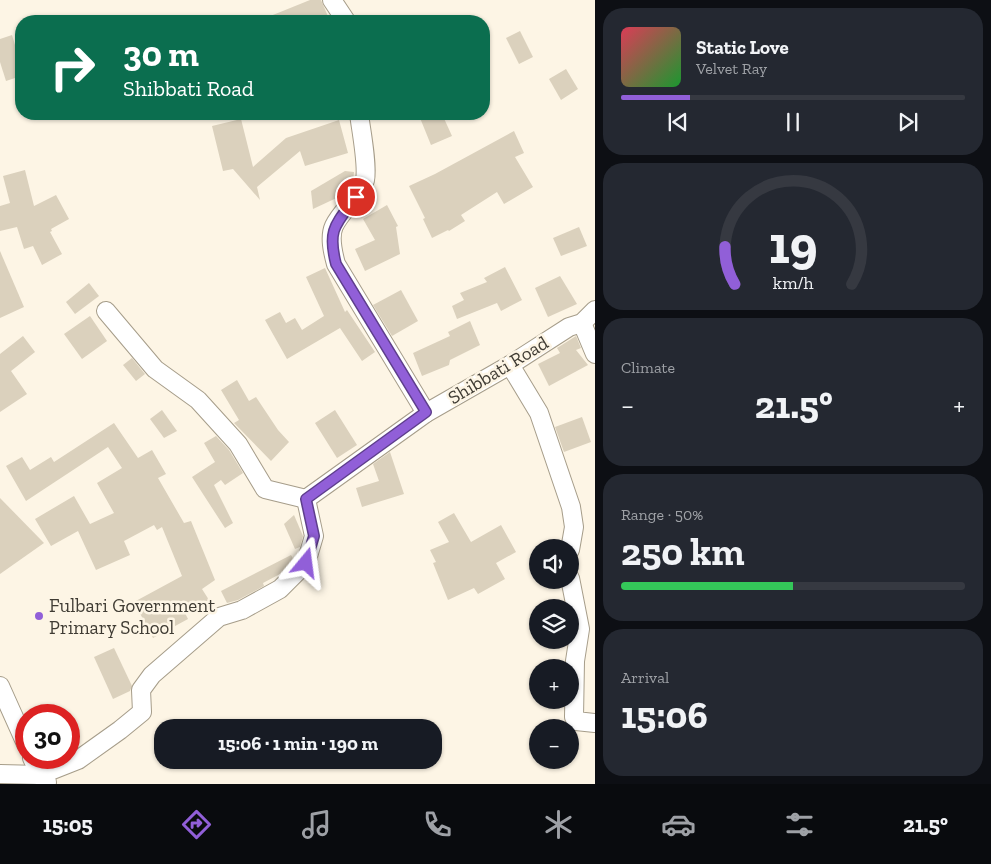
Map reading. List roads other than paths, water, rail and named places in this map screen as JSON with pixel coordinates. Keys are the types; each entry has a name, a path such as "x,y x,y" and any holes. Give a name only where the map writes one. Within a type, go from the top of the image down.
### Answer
{"street":[{"path":"332,0 342,15"},
{"name":"Shibbati Road","path":"360,120 365,180 356,197 334,226 332,248 336,264 426,412"},
{"name":"Shibbati Road","path":"306,499 426,412 510,365 575,325 595,310"},
{"path":"0,774 45,780 78,760 120,730 142,712 141,690 152,676 219,618 242,610 280,588 306,563 314,536 306,499 265,489 238,444 198,400 155,369 106,311"},
{"path":"575,325 595,354"},
{"path":"510,365 539,413 571,507 574,527 572,539"},
{"path":"572,589 580,629 575,661 574,717 576,721 595,723"},
{"path":"0,686 15,719"},
{"path":"38,769 45,780"}],"place":[{"name":"Fulbari Government Primary School","path":"39,616"}]}
